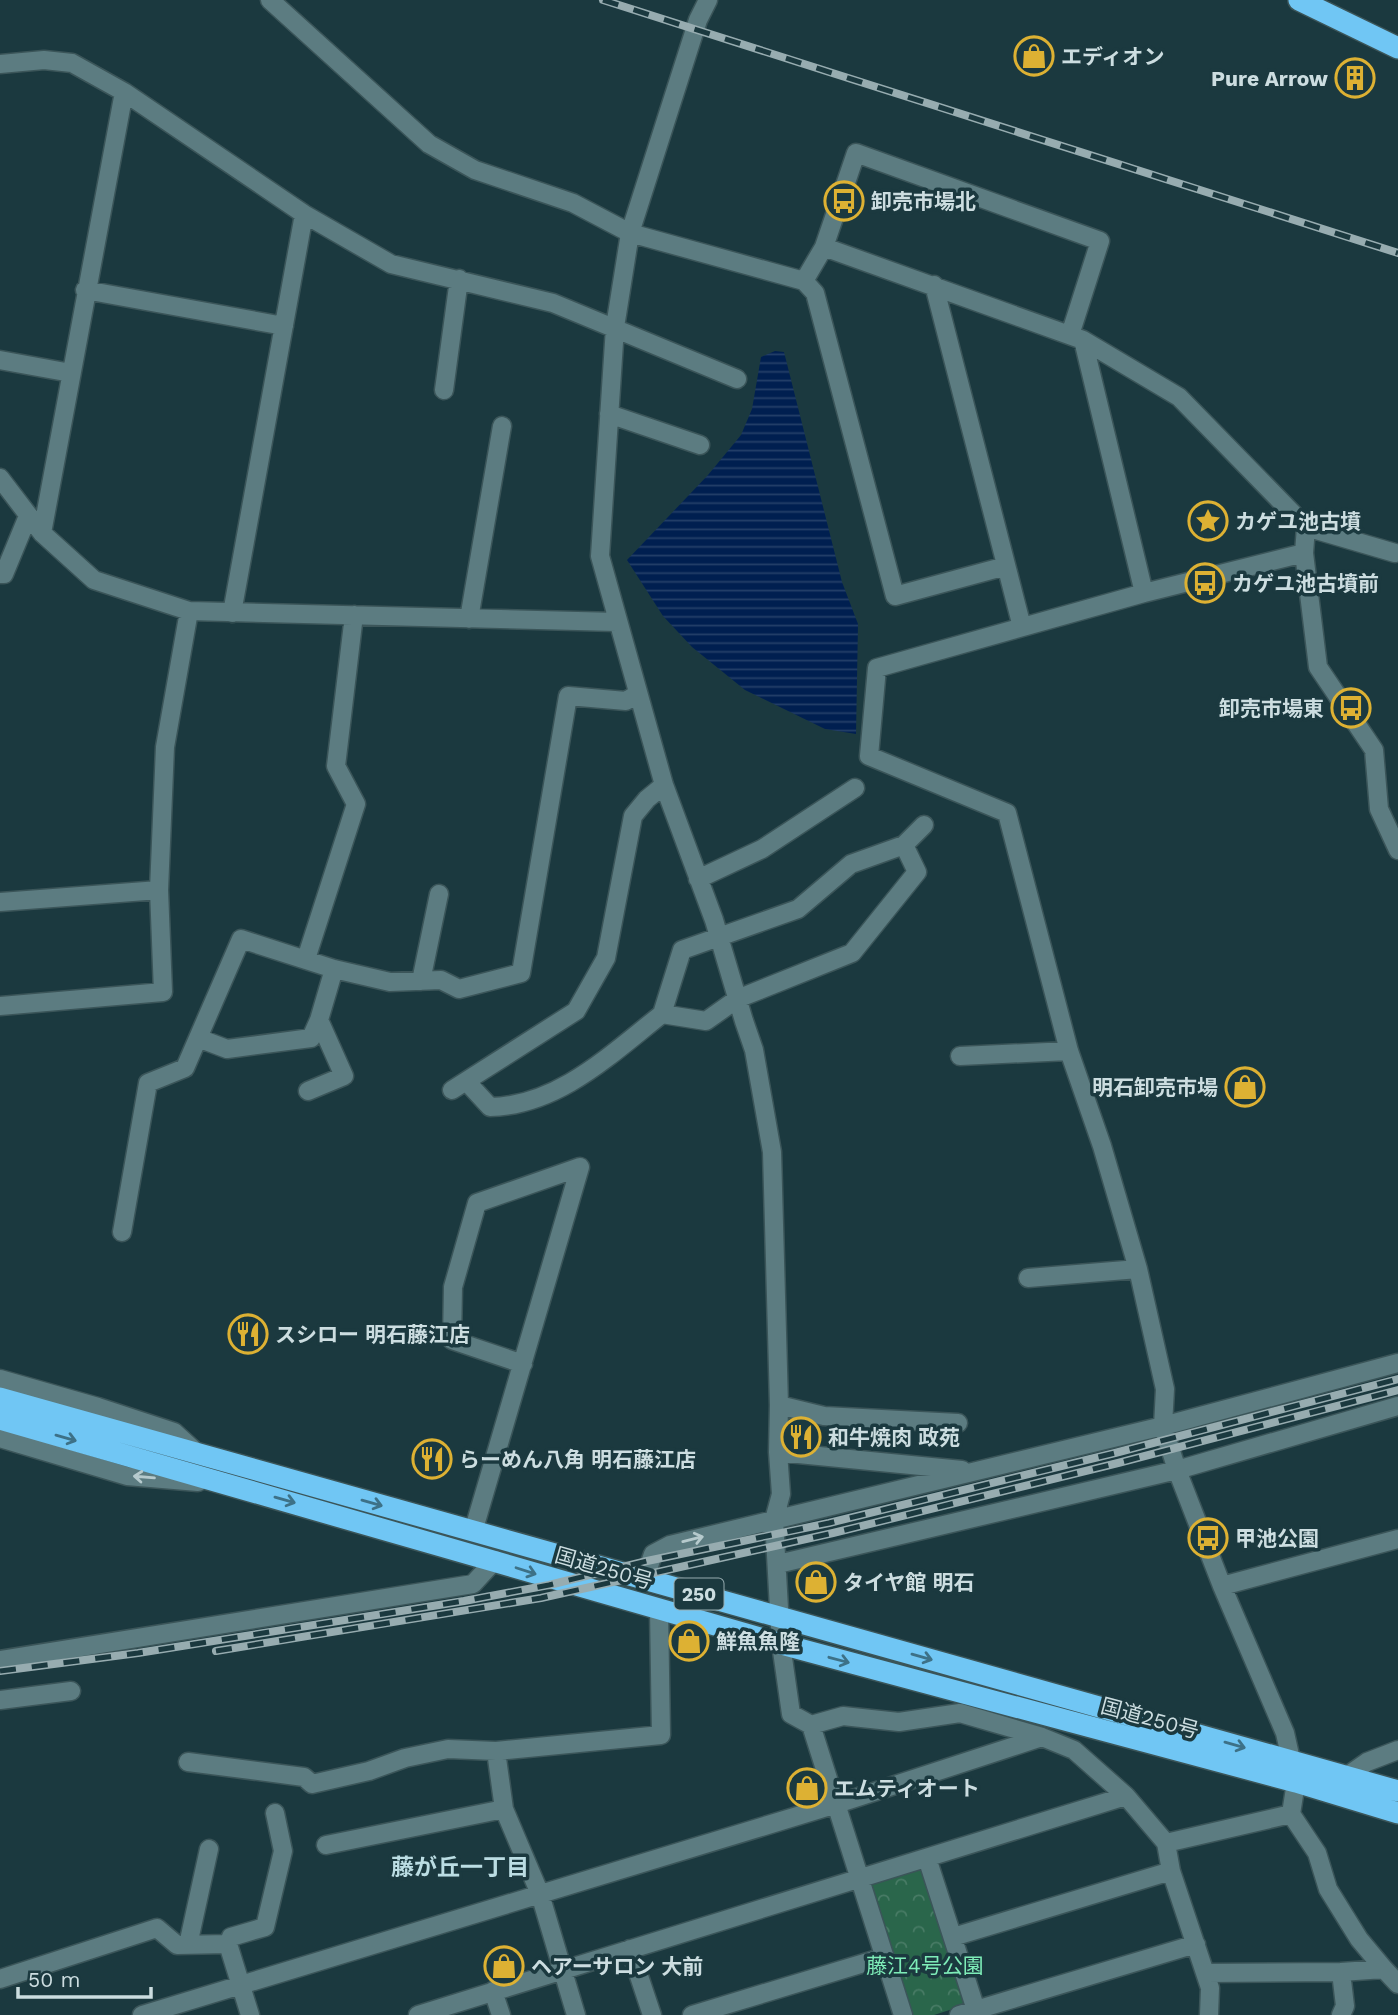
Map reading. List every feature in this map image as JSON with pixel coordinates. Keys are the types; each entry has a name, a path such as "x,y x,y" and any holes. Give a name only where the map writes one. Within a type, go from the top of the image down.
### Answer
{"highway":[{"path":"1299,0 1398,48"},
{"name":"国道250号","path":"0,1398 781,1617 1294,1772 1398,1813"},
{"name":"国道250号","path":"0,1419 781,1644 1294,1772 1347,1776 1398,1791"}],"street":[{"path":"270,0 429,144 475,170 573,202 630,233 804,281 815,293 895,596 1006,566"},
{"path":"708,0 698,20 630,233 615,327 600,556 664,785 718,936 754,1050 772,1152 781,1494 774,1520 781,1644 791,1714 811,1725 903,2015"},
{"path":"0,64 44,60 72,64 124,92 304,214 391,264 553,303 737,379"},
{"path":"42,533 85,290 124,92"},
{"path":"804,281 824,247 856,153 1101,241 1076,337 1144,593"},
{"path":"232,613 304,214"},
{"path":"824,247 1076,337 1179,397 1306,527 1395,553"},
{"path":"444,390 459,279"},
{"path":"934,285 1022,627"},
{"path":"85,290 284,326"},
{"path":"0,360 71,373"},
{"path":"609,414 700,445"},
{"path":"469,619 502,426"},
{"path":"0,478 42,533 94,580 189,611 617,622"},
{"path":"0,574 4,574 28,516"},
{"path":"1306,527 1304,553 1318,667 1374,750 1379,809 1398,850"},
{"path":"1304,553 1144,593 877,668 869,756 1007,813 1069,1051 1102,1146 1138,1269 1166,1389 1163,1426 1222,1586 1285,1733 1294,1772 1291,1814 1317,1853 1328,1889 1359,1939 1398,1984"},
{"path":"0,1006 163,992 159,890 164,747 189,611"},
{"path":"306,959 356,804 336,766 354,615"},
{"path":"122,1232 148,1083 186,1068 241,939 334,969 390,982 441,981 459,989 521,973 568,696 626,701 638,694"},
{"path":"664,785 647,799 633,816 606,958 576,1012 460,1086 490,1108 514,1107 578,1080 662,1014 682,950 798,909 851,864 904,845 925,825"},
{"path":"698,879 762,849 855,788"},
{"path":"662,1014 706,1021 737,999 852,953 917,872 904,845"},
{"path":"0,902 159,890"},
{"path":"421,981 439,894"},
{"path":"198,1038 227,1049 311,1038 334,969"},
{"path":"308,1091 344,1076 319,1020"},
{"path":"960,1056 1069,1051"},
{"path":"473,1532 523,1364 550,1272 580,1167 477,1203 473,1215 453,1287 452,1340 523,1364"},
{"path":"1028,1279 1138,1269"},
{"path":"645,1578 653,1555 670,1545 1163,1426 1398,1363"},
{"path":"0,1380 99,1407 174,1432 200,1455"},
{"path":"779,1405 824,1416 958,1423"},
{"path":"778,1564 1177,1470 1398,1406"},
{"path":"0,1438 127,1476 237,1486"},
{"path":"778,1452 976,1471"},
{"path":"1222,1586 1398,1539"},
{"path":"0,1660 473,1584 495,1560"},
{"path":"188,1762 304,1777 312,1784 448,1749 496,1751 661,1735 659,1610"},
{"path":"0,1700 71,1690"},
{"path":"811,1725 843,1716 899,1722 960,1713 1042,1737 1074,1750 1126,1796 1166,1843 1171,1871 1210,1988 1209,2015"},
{"path":"142,2015 837,1804 1042,1737"},
{"path":"1347,1776 1367,1762 1398,1750"},
{"path":"496,1751 504,1809 540,1894 576,2015"},
{"path":"418,2015 1126,1796"},
{"path":"326,1844 504,1809"},
{"path":"250,2015 228,1944 230,1937 265,1927 284,1851 275,1813"},
{"path":"1166,1843 1291,1814"},
{"path":"188,1945 209,1849"},
{"path":"928,1858 953,1937 968,2012 1196,1944"},
{"path":"953,1937 1171,1871"},
{"path":"0,1979 157,1928 177,1945 228,1944"},
{"path":"630,1949 652,2015"},
{"path":"692,2015 884,1957"},
{"path":"1206,1973 1384,1969"},
{"path":"1341,1972 1345,2006 1341,2015"},
{"path":"493,1991 501,2015"}],"green space":[{"name":"藤江4号公園","path":"923,1866 968,2004 934,2015 909,2015 869,1883"}],"water":[{"path":"775,351 784,352 842,582 858,624 856,734 825,729 745,690 692,647 663,616 627,560 708,475 741,435 752,409 761,357"}],"railway":[{"path":"603,0 1398,253"},
{"path":"0,1671 138,1653 549,1585 647,1561 829,1523 1115,1453 1398,1379"},
{"path":"216,1651 541,1598 833,1533 1398,1390"}],"place":[{"name":"エディオン","path":"1034,56"},
{"name":"Pure Arrow","path":"1355,78"},
{"name":"卸売市場北","path":"844,201"},
{"name":"カゲユ池古墳","path":"1208,521"},
{"name":"カゲユ池古墳前","path":"1205,583"},
{"name":"卸売市場東","path":"1351,708"},
{"name":"明石卸売市場","path":"1245,1087"},
{"name":"スシロー 明石藤江店","path":"248,1334"},
{"name":"和牛焼肉 政苑","path":"801,1437"},
{"name":"らーめん八角 明石藤江店","path":"432,1459"},
{"name":"甲池公園","path":"1208,1538"},
{"name":"タイヤ館 明石","path":"816,1582"},
{"name":"鮮魚魚隆","path":"689,1641"},
{"name":"エムティオート","path":"807,1788"},
{"name":"ヘアーサロン 大前","path":"504,1966"}],"district":[{"name":"藤が丘一丁目","path":"460,1867"}]}
